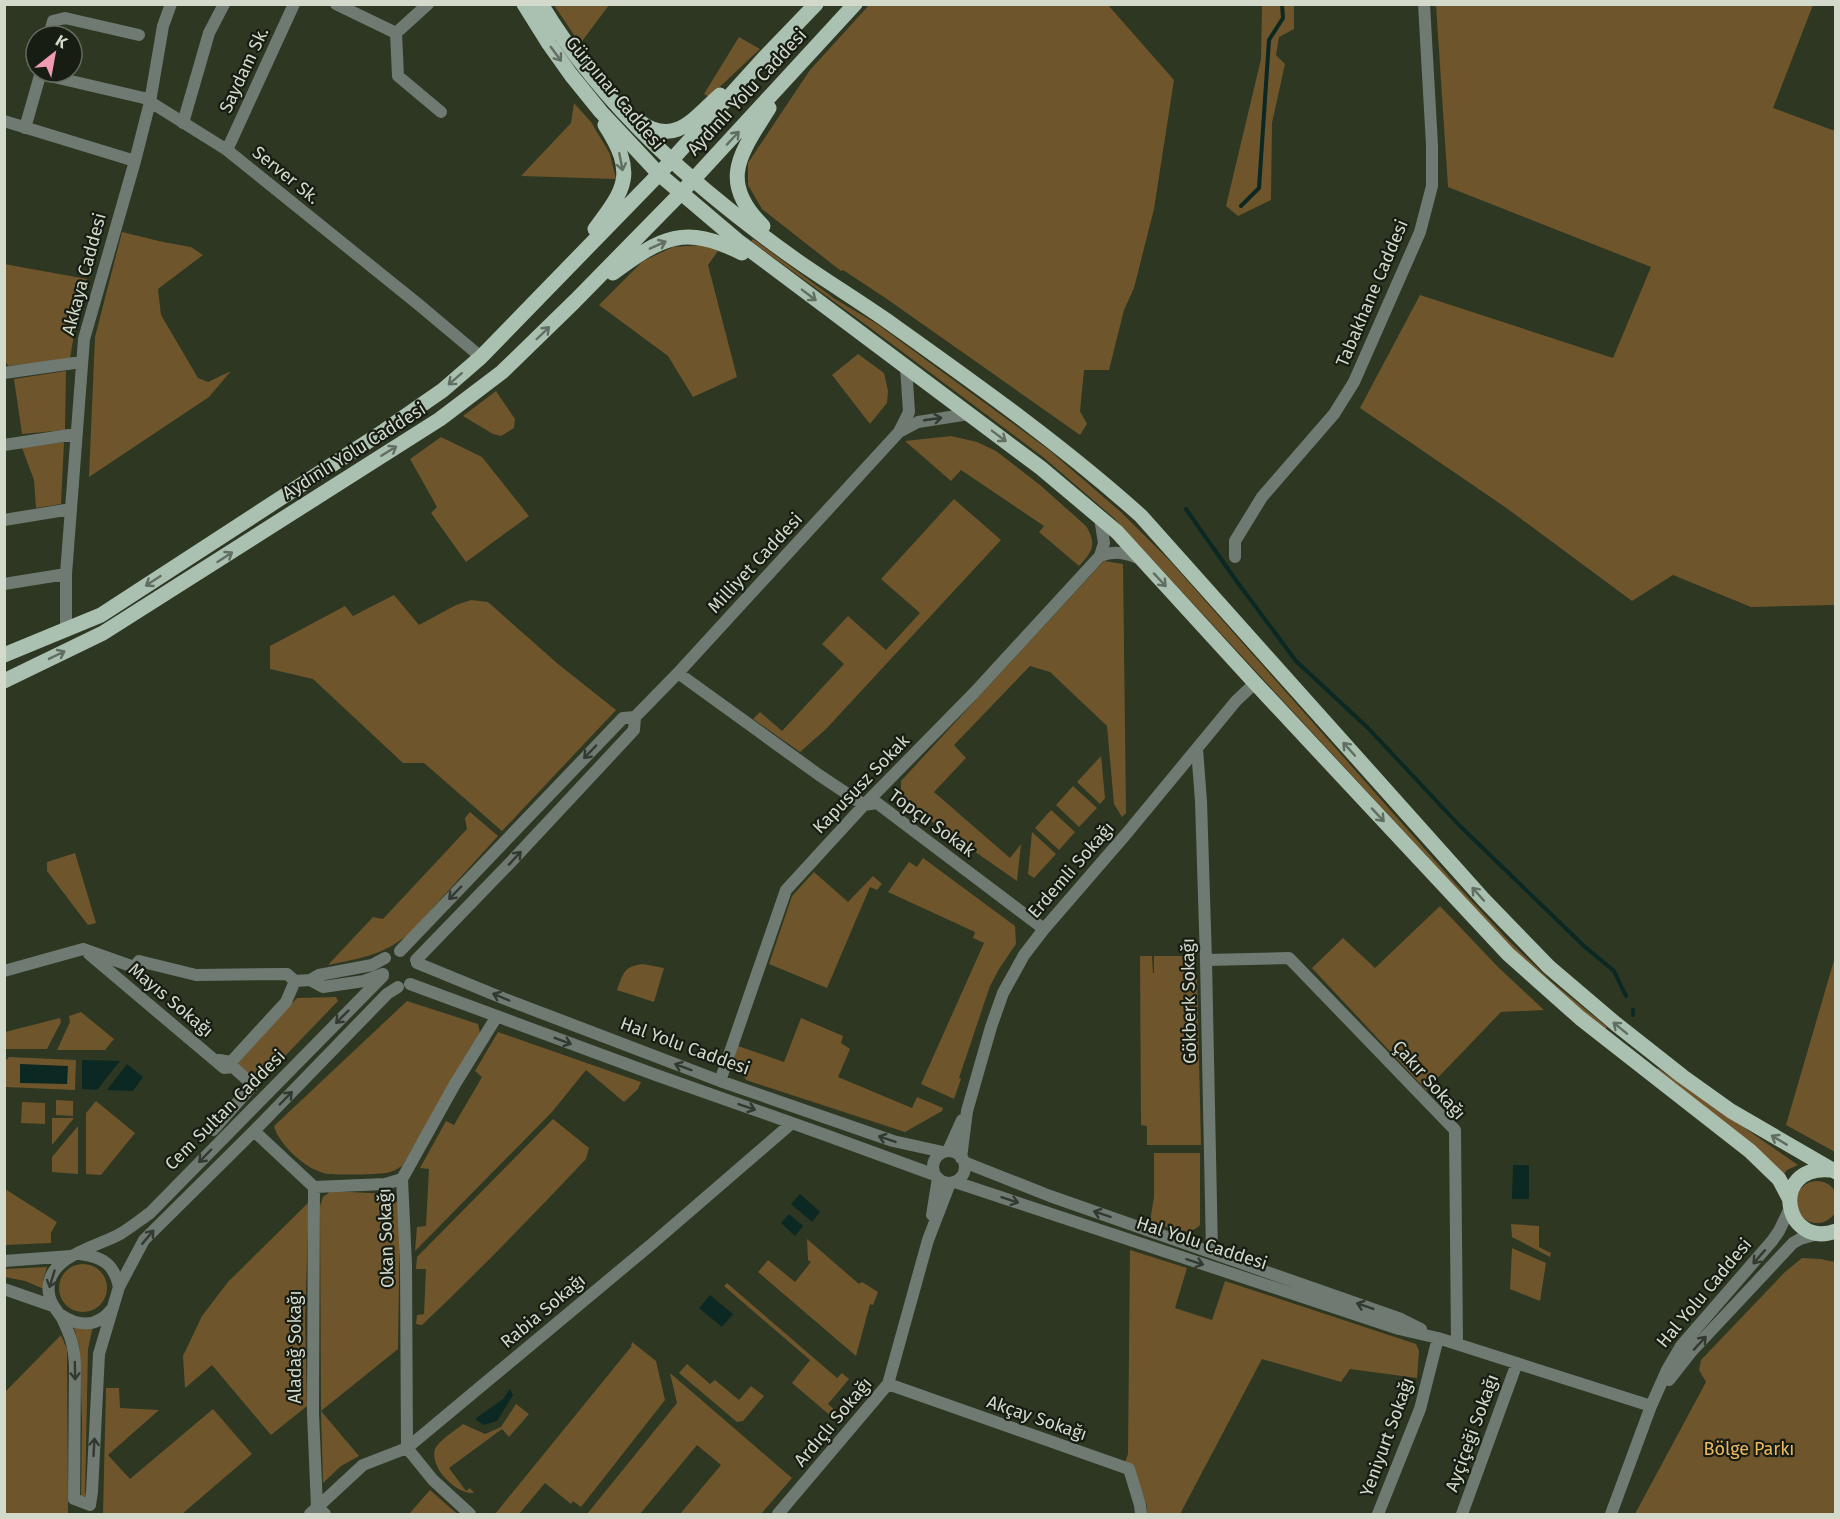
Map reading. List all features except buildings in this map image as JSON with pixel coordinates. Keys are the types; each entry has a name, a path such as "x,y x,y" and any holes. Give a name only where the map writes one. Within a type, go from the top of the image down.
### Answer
{"main road":[{"name":"Gürpınar Caddesi","path":"524,4 571,75 601,112 659,174 738,242 774,269"},
{"name":"Gürpınar Caddesi","path":"541,4 592,78 672,161 743,221 799,262"},
{"name":"Aydınlı Yolu Caddesi","path":"4,655 101,615 384,431 443,390 481,357 672,161 764,58 816,4"},
{"name":"Aydınlı Yolu Caddesi","path":"4,681 103,633 441,419 502,372 680,194 855,4"},
{"path":"618,106 652,130 664,133 678,130 764,58"},
{"path":"790,74 742,152 738,163 737,176 741,195 752,215 799,262 885,319 1038,430 1141,516 1448,861 1550,967 1616,1024 1682,1076 1731,1111 1833,1171"},
{"path":"563,273 617,200 624,179 620,153 614,139 571,75"},
{"path":"575,301 637,255 660,242 675,238 706,238 722,243 774,269 906,367 1041,468 1117,532 1508,954 1580,1018 1750,1151 1779,1179 1793,1217 1799,1225 1808,1231 1829,1234"},
{"path":"1789,1203 1792,1187 1799,1178 1819,1169 1833,1171"}],"street":[{"name":"Akkaya Caddesi","path":"66,631 66,574 81,362 86,328 135,161 150,102 163,26 171,4"},
{"path":"183,123 209,33 224,4"},
{"name":"Saydam Sk.","path":"227,150 294,4"},
{"path":"336,4 396,33"},
{"path":"396,33 428,4"},
{"name":"Tabakhane Caddesi","path":"1235,557 1236,541 1262,497 1334,414 1353,382 1420,232 1432,186 1432,145 1424,4"},
{"path":"52,24 53,21 65,18 139,35"},
{"path":"396,33 398,76 441,112"},
{"name":"Server Sk.","path":"84,83 144,98 227,150 481,357"},
{"path":"25,128 38,84"},
{"path":"4,121 135,161"},
{"path":"4,374 81,362"},
{"path":"899,432 909,412 906,367"},
{"path":"899,432 918,422 969,414"},
{"name":"Milliyet Caddesi","path":"399,951 623,718 634,717 678,673 899,432"},
{"path":"4,445 76,434"},
{"path":"4,520 71,509"},
{"path":"1100,518 1104,543 1100,556"},
{"path":"1100,556 1114,552 1141,559"},
{"name":"Kapususz Sokak","path":"720,1081 786,890 864,805 974,693 1100,556"},
{"path":"4,584 66,574"},
{"name":"Topçu Sokak","path":"678,673 811,770 864,805 877,803 1044,929"},
{"name":"Erdemli Sokağı","path":"946,1152 967,1111 1003,993 1024,956 1044,929 1236,701 1255,683"},
{"name":"Milliyet Caddesi","path":"416,962 634,730 634,717"},
{"name":"Gökberk Sokağı","path":"1197,749 1202,801 1212,1252"},
{"path":"4,971 83,950 134,967 139,961 196,975 287,974 295,981 310,980 319,975 372,965 389,954 399,951 411,954 416,962 417,975 404,985 392,985 383,975 382,964 385,958"},
{"name":"Mayıs Sokağı","path":"83,950 224,1068 233,1067 253,1085 213,1130"},
{"name":"Çakır Sokağı","path":"1206,960 1289,958 1455,1130 1457,1344"},
{"name":"Hal Yolu Caddesi","path":"416,962 505,999 720,1081 893,1141 946,1152"},
{"path":"310,980 322,987 364,981 383,975"},
{"name":"Cem Sultan Caddesi","path":"93,1510 74,1499 74,1344 49,1295 49,1282 53,1271 61,1262 121,1233 150,1213 383,975"},
{"path":"213,1059 231,1062 286,1002 295,981"},
{"name":"Hal Yolu Caddesi","path":"404,985 497,1016 937,1177"},
{"name":"Cem Sultan Caddesi","path":"93,1510 99,1354 119,1287 144,1240 387,994 404,985"},
{"name":"Okan Sokağı","path":"407,1448 406,1265 402,1179 455,1084 497,1016"},
{"name":"Erdemli Sokağı","path":"963,1160 967,1111"},
{"name":"Rabia Sokağı","path":"317,1512 363,1465 407,1448 653,1243 792,1123"},
{"path":"254,1131 314,1187 385,1184 402,1179"},
{"path":"946,1152 953,1152 963,1160 964,1171 959,1179 946,1183 937,1177 933,1166 936,1157 946,1152"},
{"name":"Hal Yolu Caddesi","path":"963,1160 1050,1196 1401,1319 1438,1338"},
{"name":"Ardıçlı Sokağı","path":"778,1515 888,1384 928,1240 937,1177"},
{"name":"Hal Yolu Caddesi","path":"953,1182 1388,1325 1438,1338 1651,1406"},
{"name":"Ardıçlı Sokağı","path":"928,1240 953,1182"},
{"name":"Aladağ Sokağı","path":"314,1187 313,1413 317,1512"},
{"name":"Hal Yolu Caddesi","path":"1651,1406 1681,1346 1772,1241 1779,1231 1789,1203"},
{"name":"Hal Yolu Caddesi","path":"1651,1406 1691,1352 1793,1243 1800,1239 1829,1234"},
{"path":"4,1261 76,1255 94,1256 104,1260 111,1267 117,1276 119,1287"},
{"path":"4,1289 57,1311 71,1322 83,1324 94,1323 105,1317 116,1302"},
{"name":"Yeniyurt Sokağı","path":"1378,1515 1420,1409 1438,1338"},
{"name":"Ayçiçeği Sokağı","path":"1462,1515 1517,1363"},
{"name":"Akçay Sokağı","path":"888,1384 1129,1469 1141,1515"},
{"path":"1611,1515 1651,1406"},
{"path":"407,1448 433,1480 470,1515"}],"green space":[{"path":"870,4 1108,5 1174,80 1154,209 1134,288 1124,310 1109,370 1084,370 1080,411 1087,424 1080,435 884,297 843,270 841,271 762,209 748,185 748,163 810,70"},
{"path":"554,5 609,5 580,44"},
{"path":"1262,5 1294,5 1294,29 1279,37 1276,55 1285,64 1272,123 1271,200 1238,216 1226,206 1261,59"},
{"path":"1436,5 1813,5 1773,108 1835,131 1835,605 1751,607 1673,575 1632,601 1505,507 1360,408 1420,295 1613,358 1651,267 1448,187"},
{"path":"739,37 760,49 709,97 704,94"},
{"path":"574,103 591,122 610,154 616,179 521,176 571,123"},
{"path":"122,232 191,247 203,255 158,289 161,315 198,378 208,382 231,371 209,397 89,477 95,337"},
{"path":"753,239 835,299 877,324 1049,450 1122,513 1170,561 1509,941 1552,982 1607,1027 1605,1030 1550,984 1508,944 1114,518 1043,457 751,241"},
{"path":"703,245 718,251 708,265 737,377 693,397 668,356 599,305 643,261 673,247"},
{"path":"4,264 87,279 70,359 8,366 4,358"},
{"path":"858,354 884,373 888,391 887,403 870,424 832,375"},
{"path":"66,371 65,430 22,434 14,379"},
{"path":"496,391 515,419 514,428 501,436 493,434 463,416"},
{"path":"951,436 977,442 996,451 1040,485 1086,526 1092,538 1092,547 1079,566 1039,532 1044,526 961,470 951,481 905,441"},
{"path":"441,437 482,457 529,516 466,562 431,513 437,507 410,459"},
{"path":"64,442 61,504 36,508 34,480 22,448"},
{"path":"954,499 1001,540 826,729 800,752 753,719 760,712 782,731 844,664 822,644 848,616 886,650 920,613 881,579"},
{"path":"1104,561 1123,564 1126,813 1122,817 1114,804 1107,726 1050,672 1030,666 954,745 966,758 934,792 1010,858 1021,844 1017,881 901,800 901,781"},
{"path":"394,595 419,625 456,605 471,600 488,602 558,664 616,710 502,831 424,763 403,763 313,679 270,669 270,646 345,606 353,616"},
{"path":"1101,756 1105,798 1100,804 1077,782"},
{"path":"1073,786 1097,808 1079,827 1056,805"},
{"path":"1051,810 1075,832 1059,850 1035,828"},
{"path":"470,812 498,836 409,934 380,952 328,965 373,917 383,919 467,829 465,818"},
{"path":"1032,832 1056,854 1034,878 1028,874"},
{"path":"75,853 96,923 88,925 47,871 47,862"},
{"path":"923,858 1015,926 1016,944 990,986 954,1099 921,1084 984,943 973,938 975,932 888,892 909,862 917,867"},
{"path":"814,872 848,902 873,876 882,884 877,890 870,887 827,988 769,964 792,896"},
{"path":"1440,906 1498,967 1544,1010 1501,1012 1426,1090 1312,968 1343,938 1375,968"},
{"path":"1140,956 1152,956 1154,973 1154,956 1190,956 1190,972 1197,973 1201,1145 1147,1145 1147,1126 1141,1125"},
{"path":"1835,957 1835,1152 1786,1125"},
{"path":"643,964 664,968 654,1002 617,990 625,971"},
{"path":"336,997 338,1001 259,1083 236,1063 297,998"},
{"path":"407,1001 478,1024 480,1033 402,1166 390,1172 359,1175 328,1174 311,1168 288,1149 274,1126"},
{"path":"81,1012 114,1039 105,1050 57,1050 70,1022 69,1016"},
{"path":"60,1018 61,1022 47,1049 5,1049 5,1032"},
{"path":"801,1018 843,1036 841,1043 850,1049 838,1077 912,1108 917,1097 943,1108 942,1111 905,1132 746,1080 734,1059 738,1046 784,1062"},
{"path":"498,1032 641,1082 638,1089 624,1102 586,1070 552,1112 415,1251 417,1227 426,1226 429,1169 420,1168 446,1121 454,1125 482,1077 475,1071"},
{"path":"9,1057 76,1060 75,1090 5,1087 4,1062"},
{"path":"1658,1068 1798,1165 1787,1170 1780,1179 1656,1070"},
{"path":"56,1100 73,1101 73,1116 56,1115"},
{"path":"96,1101 135,1133 101,1175 86,1174 86,1113"},
{"path":"22,1102 45,1103 45,1124 21,1123"},
{"path":"52,1118 74,1118 52,1145"},
{"path":"553,1119 589,1148 586,1159 443,1305 422,1325 416,1324 417,1315 424,1314 426,1269 416,1269 417,1257"},
{"path":"78,1126 78,1174 52,1172 52,1157"},
{"path":"1154,1153 1200,1153 1200,1225 1195,1229 1176,1230 1150,1221 1154,1197"},
{"path":"1817,1181 1825,1182 1832,1187 1837,1194 1837,1210 1832,1217 1825,1222 1817,1223 1809,1222 1802,1217 1797,1210 1796,1202 1797,1194 1802,1187 1809,1182"},
{"path":"5,1189 57,1222 51,1233 51,1243 5,1245"},
{"path":"331,1191 388,1194 395,1199 400,1208 398,1349 321,1411 320,1206 323,1197"},
{"path":"309,1202 305,1319 307,1406 271,1435 212,1365 185,1388 183,1356 202,1316 228,1282"},
{"path":"1511,1224 1539,1226 1539,1247 1551,1253 1550,1257 1512,1237"},
{"path":"807,1239 859,1284 862,1282 878,1292 873,1305 870,1304 856,1356 758,1272 768,1260 795,1282 811,1262 808,1260"},
{"path":"1512,1248 1546,1263 1540,1301 1510,1289"},
{"path":"1130,1250 1187,1268 1175,1308 1212,1320 1225,1281 1416,1344 1419,1351 1417,1378 1350,1369 1341,1382 1262,1359 1180,1514 1147,1514 1147,1506 1132,1465 1125,1462 1128,1454"},
{"name":"Bölge Parkı","path":"1802,1258 1835,1262 1835,1514 1635,1514 1706,1382 1699,1370 1701,1360 1785,1272"},
{"path":"83,1264 100,1271 107,1288 100,1305 83,1312 66,1305 59,1288 66,1271"},
{"path":"47,1267 43,1280 44,1289 25,1281 5,1277 4,1269"},
{"path":"727,1283 837,1378 842,1373 849,1379 828,1404 836,1411 832,1417 792,1383 810,1360 724,1286"},
{"path":"73,1325 93,1326 88,1349 85,1496 81,1497 82,1420 79,1345"},
{"path":"61,1335 67,1349 68,1514 5,1514 5,1392"},
{"path":"632,1342 656,1361 665,1400 581,1507 573,1501 571,1504 545,1483 519,1514 495,1514 631,1347"},
{"path":"687,1364 710,1384 715,1380 739,1400 751,1386 764,1396 743,1421 737,1422 679,1373"},
{"path":"670,1373 792,1478 761,1514 680,1514 721,1465 697,1445 640,1514 587,1514 677,1403"},
{"path":"106,1388 119,1388 120,1408 159,1410 108,1455 130,1479 213,1409 252,1454 182,1514 103,1514"},
{"path":"516,1404 529,1414 509,1437 502,1429 449,1468 466,1491 470,1488 474,1493 460,1490 440,1472 434,1456 435,1449 463,1424 485,1434 501,1427"},
{"path":"321,1411 359,1456 341,1466 323,1483"},
{"path":"430,1490 455,1512 458,1514 409,1514"}],"water":[{"path":"82,1060 120,1061 97,1090 82,1089"},
{"path":"20,1064 68,1066 67,1084 20,1083"},
{"path":"127,1064 143,1077 133,1091 107,1090"},
{"path":"1513,1165 1529,1165 1529,1199 1512,1199"},
{"path":"800,1194 820,1212 812,1222 791,1204"},
{"path":"789,1214 803,1226 795,1236 781,1223"},
{"path":"710,1295 733,1314 722,1327 699,1308"},
{"path":"510,1389 513,1395 497,1421 484,1425 475,1419 503,1399"}],"waterway":[{"path":"1241,206 1259,188 1269,40 1283,18 1282,4"},
{"path":"1186,509 1296,661 1368,728 1459,825 1584,946 1614,971 1626,996"},
{"path":"1633,1010 1633,1015"}]}
